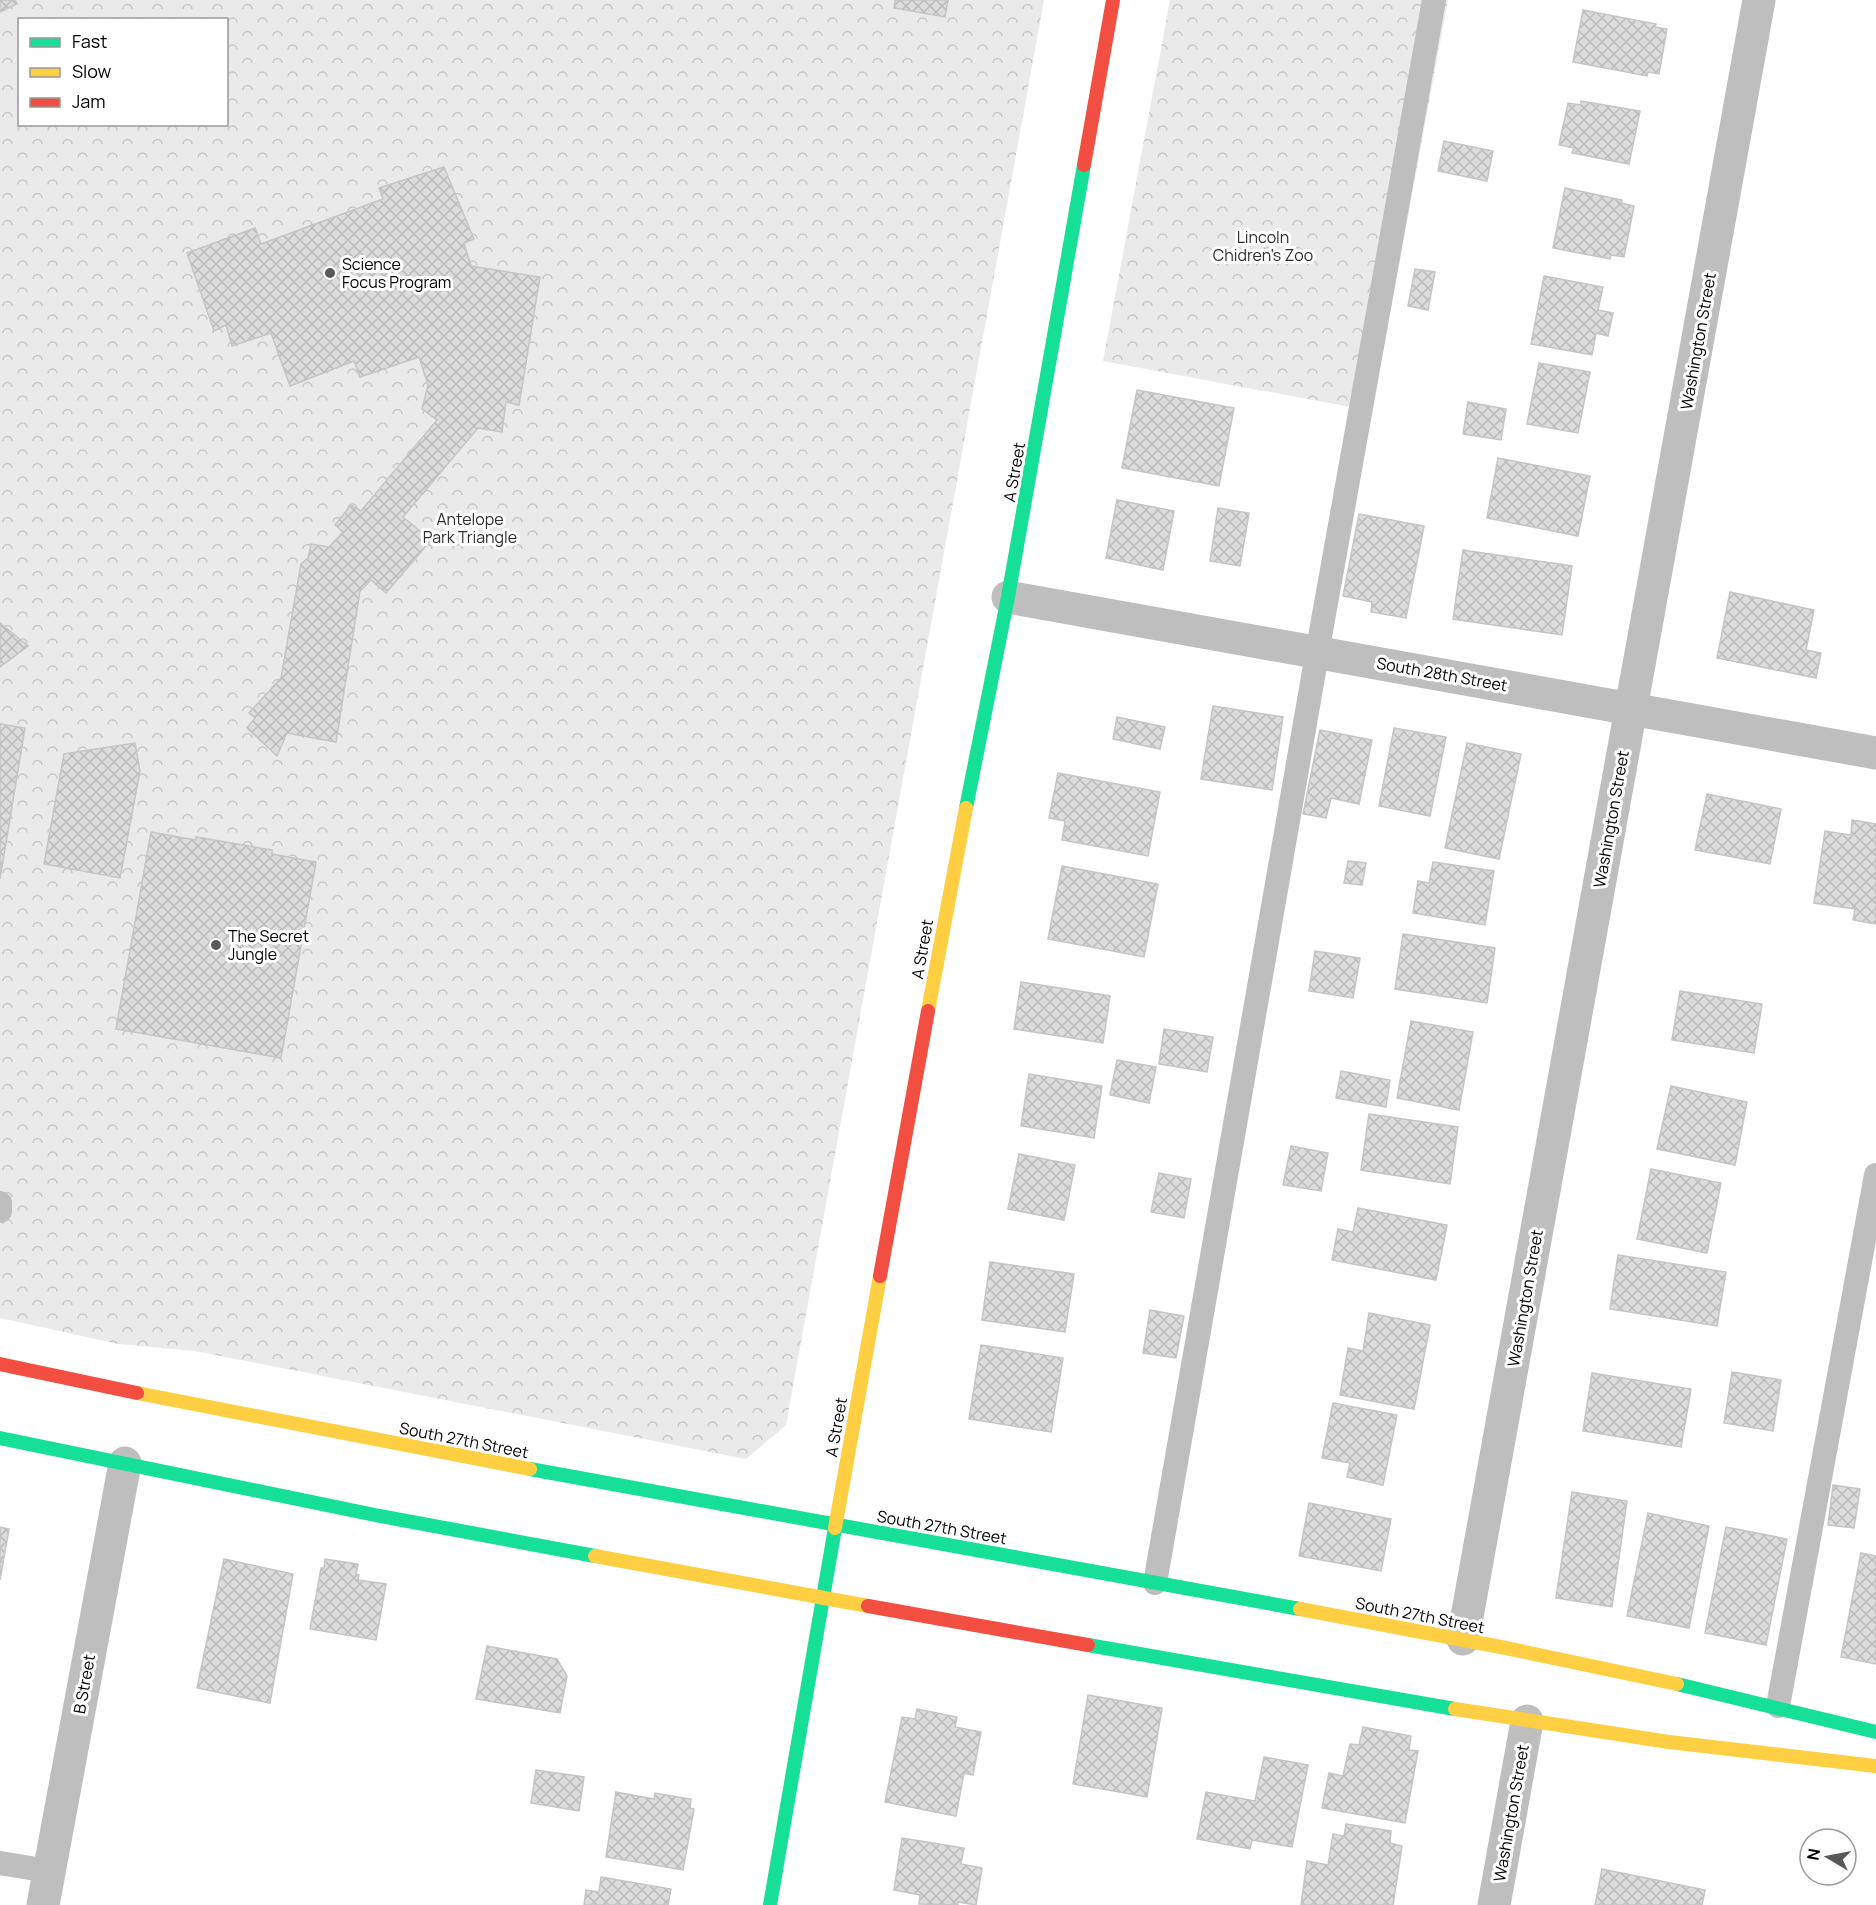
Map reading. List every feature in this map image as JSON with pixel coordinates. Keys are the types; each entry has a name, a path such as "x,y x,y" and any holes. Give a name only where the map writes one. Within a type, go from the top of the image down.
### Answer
{"main road":[{"name":"A Street","path":"770,1905 955,860 1008,597 1113,0"},
{"name":"South 27th Street","path":"0,1364 269,1420 1463,1639 1778,1706 1876,1732"},
{"path":"0,1438 378,1515 823,1598 1343,1691 1527,1721 1770,1756 1876,1766"}],"street":[{"name":"Washington Street","path":"1463,1639 1759,0"},
{"name":"South 28th Street","path":"1008,597 1876,753"},
{"name":"B Street","path":"43,1905 125,1464"},
{"name":"Washington Street","path":"1494,1905 1527,1721"}],"lane":[{"path":"1155,1583 1317,652 1434,0"},
{"path":"1778,1706 1876,1175"},
{"path":"0,1203 0,1211"},
{"path":"0,1863 49,1871"}],"green space":[{"name":"Antelope Park Triangle","path":"0,0 1044,0 786,1425 746,1459 195,1351 118,1344 0,1318"},
{"name":"Lincoln Chidren's Zoo","path":"1170,0 1448,0 1372,411 1103,361"}],"building":[{"path":"0,0 15,0 17,4 0,12"},
{"path":"895,0 948,0 945,17 894,8"},
{"path":"1583,10 1656,24 1655,27 1667,29 1659,74 1648,72 1647,76 1573,62"},
{"path":"1581,101 1640,111 1629,164 1572,153 1574,148 1559,145 1568,103 1581,105"},
{"path":"1444,141 1493,151 1487,181 1438,171"},
{"path":"444,167 474,239 464,243 471,266 540,277 519,405 506,402 502,432 478,428 403,517 431,540 386,593 371,580 360,591 336,742 287,733 277,756 247,728 255,718 249,713 281,678 301,564 308,558 311,544 329,547 343,532 335,525 351,505 361,511 437,420 422,409 428,385 419,357 360,377 354,361 290,386 271,333 232,346 226,325 214,331 187,253 255,228 261,244 383,199 379,188"},
{"path":"1565,188 1622,200 1621,203 1634,206 1624,257 1611,255 1610,259 1553,248"},
{"path":"1415,269 1435,272 1428,310 1408,306"},
{"path":"1544,276 1603,287 1598,310 1613,313 1608,336 1596,333 1592,355 1531,344"},
{"path":"1539,363 1590,372 1578,433 1527,424"},
{"path":"1137,390 1234,408 1219,486 1122,468"},
{"path":"1468,402 1506,409 1501,440 1463,434"},
{"path":"1498,458 1590,476 1578,536 1487,518"},
{"path":"1117,500 1174,511 1163,570 1106,558"},
{"path":"1218,508 1249,513 1240,566 1210,561"},
{"path":"1359,514 1424,526 1406,618 1371,612 1372,602 1343,596"},
{"path":"1463,550 1572,566 1562,635 1453,619"},
{"path":"1730,592 1814,610 1806,650 1821,653 1816,678 1717,658"},
{"path":"0,623 28,646 0,667"},
{"path":"1213,706 1283,717 1272,790 1201,779"},
{"path":"1117,717 1165,727 1160,749 1113,739"},
{"path":"0,724 25,728 0,879"},
{"path":"1394,728 1446,737 1430,816 1379,806"},
{"path":"1320,730 1372,740 1359,804 1331,798 1326,818 1303,814"},
{"path":"135,743 140,771 120,878 44,864 64,754"},
{"path":"1467,743 1521,754 1499,859 1445,848"},
{"path":"1058,773 1160,792 1148,856 1062,840 1065,821 1049,818"},
{"path":"1707,794 1781,809 1770,864 1695,850"},
{"path":"1852,820 1876,824 1876,924 1853,920 1855,909 1814,903 1825,831 1851,835"},
{"name":"The Secret Jungle","path":"151,832 272,850 272,854 316,862 281,1058 116,1029"},
{"path":"1348,861 1366,863 1362,885 1344,883"},
{"path":"1433,862 1494,871 1485,925 1413,913 1418,881 1429,883"},
{"path":"1062,866 1158,884 1144,957 1048,939"},
{"path":"1403,934 1495,948 1487,1003 1395,989"},
{"path":"1315,951 1360,958 1353,998 1309,991"},
{"path":"1021,982 1110,996 1103,1043 1014,1029"},
{"path":"1680,991 1762,1004 1754,1053 1672,1040"},
{"path":"1411,1021 1473,1032 1459,1110 1397,1098"},
{"path":"1164,1029 1213,1037 1207,1072 1159,1064"},
{"path":"1117,1060 1156,1067 1149,1103 1110,1095"},
{"path":"1341,1071 1390,1080 1386,1107 1336,1098"},
{"path":"1029,1074 1102,1086 1094,1138 1021,1126"},
{"path":"1671,1086 1747,1102 1735,1165 1657,1149"},
{"path":"1369,1114 1458,1127 1450,1184 1361,1170"},
{"path":"1291,1146 1328,1153 1321,1191 1283,1185"},
{"path":"1019,1154 1075,1165 1064,1220 1008,1209"},
{"path":"1651,1169 1721,1183 1707,1253 1637,1239"},
{"path":"1159,1173 1191,1179 1184,1218 1151,1212"},
{"path":"1358,1208 1447,1225 1436,1280 1332,1260 1338,1229 1353,1232"},
{"path":"1618,1255 1726,1272 1717,1326 1610,1309"},
{"path":"990,1262 1074,1274 1065,1332 982,1320"},
{"path":"1150,1310 1184,1316 1176,1358 1143,1353"},
{"path":"1369,1313 1430,1325 1414,1409 1340,1395 1348,1348 1363,1351"},
{"path":"981,1345 1063,1358 1051,1432 969,1419"},
{"path":"1732,1372 1781,1380 1773,1431 1724,1423"},
{"path":"1592,1373 1691,1389 1681,1447 1583,1431"},
{"path":"1333,1403 1397,1415 1383,1485 1347,1477 1350,1463 1322,1458"},
{"path":"1833,1485 1860,1489 1854,1528 1828,1525"},
{"path":"1572,1492 1627,1501 1612,1607 1556,1598"},
{"path":"1309,1503 1391,1519 1381,1571 1299,1556"},
{"path":"1648,1513 1709,1526 1689,1628 1627,1616"},
{"path":"0,1527 9,1529 0,1580"},
{"path":"1726,1527 1787,1539 1766,1645 1705,1633"},
{"path":"1861,1553 1876,1556 1876,1664 1841,1657"},
{"path":"224,1559 293,1574 270,1703 197,1688"},
{"path":"325,1559 358,1564 356,1574 359,1575 358,1580 386,1584 376,1640 310,1629 321,1568 324,1568"},
{"path":"487,1646 557,1659 567,1676 560,1713 476,1699"},
{"path":"1088,1695 1162,1708 1147,1797 1073,1784"},
{"path":"917,1709 957,1717 955,1727 981,1732 973,1775 964,1773 956,1816 885,1802 902,1717 915,1719"},
{"path":"1363,1727 1411,1736 1409,1750 1418,1751 1405,1823 1322,1808 1329,1773 1343,1776 1350,1744 1359,1745"},
{"path":"1264,1757 1308,1765 1292,1847 1252,1840 1250,1849 1197,1839 1206,1792 1255,1801"},
{"path":"536,1770 584,1777 579,1811 531,1803"},
{"path":"616,1792 654,1799 655,1793 691,1799 690,1808 694,1809 683,1870 606,1857"},
{"path":"1346,1824 1391,1831 1390,1843 1402,1846 1393,1905 1301,1905 1307,1861 1328,1865 1333,1834 1344,1836"},
{"path":"902,1838 964,1848 961,1864 982,1868 976,1905 958,1902 958,1905 919,1904 920,1895 894,1890"},
{"path":"1602,1869 1705,1890 1702,1905 1595,1905"},
{"path":"601,1877 671,1889 668,1905 584,1905 586,1890 599,1892"}],"traffic: fast":[{"path":"966,808 1008,597 1084,165"},
{"path":"0,1438 375,1515 595,1556"},
{"path":"530,1469 1300,1609"},
{"path":"770,1905 835,1528"},
{"path":"1088,1645 1455,1709"},
{"path":"1677,1684 1876,1732"}],"traffic: slow":[{"path":"928,1011 966,808"},
{"path":"835,1528 880,1276"},
{"path":"137,1393 530,1469"},
{"path":"595,1556 868,1606"},
{"path":"1300,1609 1506,1648 1677,1684"},
{"path":"1455,1709 1669,1742 1876,1766"}],"traffic: jam":[{"path":"1084,165 1113,0"},
{"path":"880,1276 928,1011"},
{"path":"0,1364 137,1393"},
{"path":"868,1606 1088,1645"}],"place":[{"name":"Science Focus Program","path":"330,273"},
{"name":"The Secret Jungle","path":"216,945"}]}
